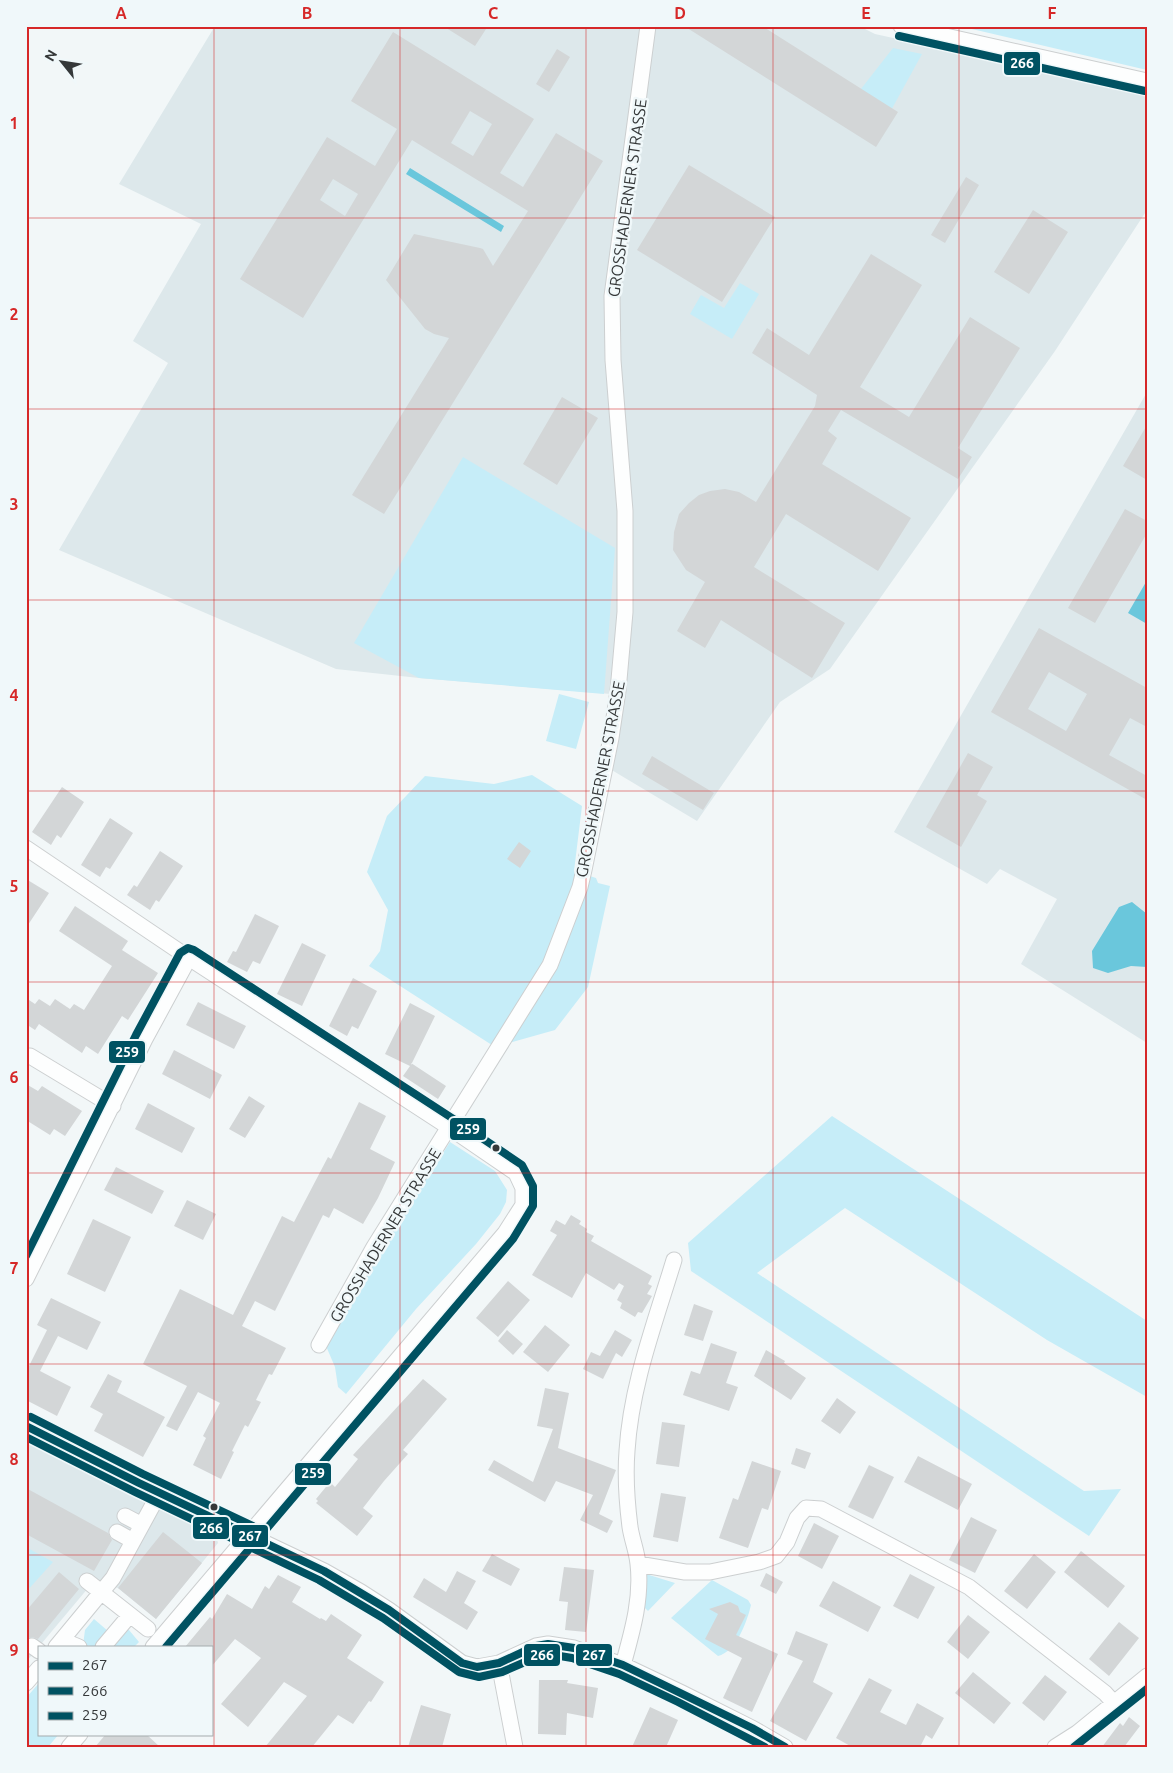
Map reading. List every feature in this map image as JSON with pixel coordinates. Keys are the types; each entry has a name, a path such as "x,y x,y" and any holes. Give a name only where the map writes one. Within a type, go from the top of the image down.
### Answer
{"street":[{"name":"GROSSHADERNER STRASSE","path":"319,1345 366,1259 450,1128 550,965 580,887 602,785 619,681 625,612 626,511 613,360 612,296 648,26"},
{"path":"902,26 1147,82"},
{"path":"26,848 516,1173 523,1188 523,1205 505,1233 154,1646"},
{"path":"26,1279 145,1039 190,958"},
{"path":"26,1056 30,1056 113,1106"},
{"path":"622,1665 633,1630 638,1601 638,1564 630,1527 627,1452 633,1404 643,1362 674,1260"},
{"path":"26,1426 161,1499 301,1559 361,1592 428,1637 462,1663 477,1667 499,1663 536,1646 548,1644 574,1648 622,1665 717,1710 785,1747"},
{"path":"75,1646 59,1643 113,1578 142,1525 161,1499"},
{"path":"638,1564 685,1572 710,1572 759,1562 776,1556 787,1542 797,1518 806,1508 821,1509 968,1587 1105,1693 1114,1703"},
{"path":"125,1516 142,1525"},
{"path":"116,1532 134,1541"},
{"path":"86,1580 148,1629"},
{"path":"104,1646 130,1615"},
{"path":"499,1663 515,1747"},
{"path":"1054,1747 1077,1733 1147,1676"},
{"path":"70,1747 78,1736"}],"shaded area":[{"path":"215,26 859,26 875,34 1147,94 1147,210 1055,351 830,669 780,702 697,821 610,769 623,695 336,669 59,550 168,363 133,341 201,224 119,184"},
{"path":"959,26 1147,26 1147,70"},
{"path":"893,48 922,54 889,114 857,94"},
{"path":"740,283 759,294 732,339 690,314 701,295 724,308"},
{"path":"1147,392 1147,1043 1021,964 1057,899 1000,869 987,884 894,832"},
{"path":"463,457 615,548 604,694 419,678 354,643"},
{"path":"559,694 589,702 576,749 546,741"},
{"path":"532,775 582,806 574,871 596,878 598,883 610,886 588,987 555,1030 495,1047 369,966 380,951 388,910 367,872 387,816 425,776 494,784"},
{"path":"832,1116 1147,1321 1147,1397 1047,1340 845,1208 757,1273 1084,1491 1121,1489 1089,1536 691,1271 688,1243"},
{"path":"450,1142 495,1171 507,1190 506,1202 500,1214 476,1244 416,1309 346,1394 338,1387 335,1367 326,1346 373,1262"},
{"path":"26,1434 215,1531 218,1543 156,1619 118,1588 94,1581 26,1662"},
{"path":"26,1547 53,1562 26,1592"},
{"path":"646,1574 675,1583 648,1611 644,1607"},
{"path":"712,1580 748,1600 751,1605 744,1628 735,1643 730,1649 718,1656 671,1618"},
{"path":"94,1619 108,1631 100,1646 91,1646 83,1645 85,1630"},
{"path":"124,1628 129,1630 139,1642 135,1646 108,1646"},
{"path":"38,1684 38,1736 57,1736 48,1747 26,1747 26,1698"}],"water":[{"path":"410,168 504,226 501,232 406,174"},
{"path":"1147,582 1147,624 1128,613"},
{"path":"1132,902 1147,914 1147,967 1131,966 1108,973 1093,968 1092,951 1119,907"}],"building":[{"path":"443,26 488,26 475,46"},
{"path":"684,26 762,26 898,112 876,147"},
{"path":"393,32 534,119 500,173 523,187 556,133 603,161 384,514 352,495 449,338 434,334 425,329 386,280 414,234 483,249 493,266 528,211 412,140 303,318 240,279 327,137 375,166 397,129 351,101","holes":["470,111 492,124 473,156 451,143","333,179 358,194 345,216 320,200"]},
{"path":"557,49 570,57 549,92 536,84"},
{"path":"689,165 775,217 722,302 637,250"},
{"path":"966,177 979,185 945,243 931,235"},
{"path":"1033,210 1068,232 1029,294 994,272"},
{"path":"871,254 922,285 860,387 909,417 970,317 1020,348 958,448 972,457 958,479 841,410 828,431 837,438 822,464 911,518 878,571 786,514 754,567 845,623 812,678 721,620 705,648 677,631 705,582 686,570 673,550 674,532 679,514 699,495 725,489 739,492 756,502 815,406 817,395 752,353 767,328 809,355"},
{"path":"562,397 598,418 557,485 523,464"},
{"path":"1147,425 1147,480 1123,466"},
{"path":"1125,509 1147,521 1147,533 1095,623 1068,608"},
{"path":"1039,628 1147,688 1147,727 1130,718 1109,755 1147,776 1147,800 991,712","holes":["1049,672 1087,694 1066,731 1028,709"]},
{"path":"968,753 993,767 977,795 987,801 961,847 926,827"},
{"path":"652,756 714,793 703,810 642,774"},
{"path":"62,787 84,802 61,838 57,835 51,845 32,832"},
{"path":"110,818 133,833 110,869 106,867 100,877 81,865"},
{"path":"519,842 531,851 520,868 507,859"},
{"path":"160,851 183,866 159,902 156,900 150,910 127,895 134,885 137,887"},
{"path":"26,879 49,893 26,928"},
{"path":"75,906 128,941 122,950 158,973 128,1020 122,1016 98,1054 86,1046 82,1053 39,1024 35,1030 26,1024 26,998 35,1004 39,999 50,1006 55,999 70,1009 74,1004 84,1010 112,966 59,931"},
{"path":"255,914 279,926 260,964 253,961 247,972 227,962 233,951 236,952"},
{"path":"302,943 326,955 302,1006 277,994"},
{"path":"353,978 377,991 358,1029 352,1026 347,1036 329,1026"},
{"path":"198,1002 246,1026 234,1049 186,1025"},
{"path":"410,1003 435,1016 412,1063 446,1086 438,1099 403,1076 410,1066 385,1054"},
{"path":"174,1050 222,1075 210,1099 162,1074"},
{"path":"26,1084 38,1091 42,1086 82,1111 65,1136 54,1129 50,1135 26,1120"},
{"path":"249,1096 265,1106 245,1138 229,1129"},
{"path":"359,1102 386,1116 370,1149 395,1162 363,1224 334,1208 329,1218 323,1215 275,1311 255,1301 242,1326 286,1348 272,1375 269,1374 256,1400 261,1402 248,1427 245,1425 221,1479 193,1465 206,1438 203,1436 220,1403 198,1392 177,1431 166,1426 187,1386 143,1364 180,1289 233,1315 282,1216 294,1222 328,1157 331,1159"},
{"path":"148,1103 195,1128 182,1153 135,1129"},
{"path":"116,1167 164,1191 152,1214 104,1190"},
{"path":"187,1200 216,1214 203,1240 174,1226"},
{"path":"571,1215 581,1221 579,1224 587,1229 586,1232 594,1236 591,1241 652,1276 648,1284 652,1286 647,1294 652,1296 642,1313 638,1312 635,1317 620,1308 622,1303 617,1300 624,1286 619,1283 614,1290 586,1273 572,1298 532,1275 557,1235 550,1231 556,1220 565,1225"},
{"path":"93,1219 131,1237 105,1292 67,1274"},
{"path":"508,1281 530,1300 498,1337 476,1318"},
{"path":"51,1298 101,1322 87,1350 58,1336 40,1371 71,1387 57,1416 26,1400 26,1372 47,1330 37,1325"},
{"path":"694,1304 713,1311 703,1341 684,1335"},
{"path":"545,1325 570,1345 548,1372 523,1352"},
{"path":"507,1330 523,1344 513,1355 498,1341"},
{"path":"615,1330 632,1340 622,1357 616,1353 603,1379 583,1369 591,1352 600,1356"},
{"path":"711,1343 737,1352 726,1383 738,1387 729,1411 683,1395 691,1371 700,1374"},
{"path":"766,1350 785,1361 784,1363 806,1378 791,1400 754,1376"},
{"path":"108,1374 122,1381 117,1392 165,1417 143,1457 94,1431 103,1414 90,1407"},
{"path":"423,1379 447,1399 403,1450 408,1454 363,1508 373,1516 357,1536 316,1503 318,1501 316,1499 330,1482 335,1487 358,1459 353,1455"},
{"path":"545,1388 569,1393 558,1448 616,1470 599,1514 613,1521 607,1533 580,1520 593,1495 556,1481 545,1502 488,1470 494,1460 533,1482 553,1429 537,1426"},
{"path":"837,1398 856,1412 840,1434 821,1421"},
{"path":"662,1422 685,1425 679,1467 656,1464"},
{"path":"796,1448 811,1453 805,1469 791,1464"},
{"path":"918,1456 972,1484 958,1510 904,1482"},
{"path":"752,1461 781,1471 768,1510 762,1508 748,1548 719,1538 733,1498 738,1500"},
{"path":"869,1465 894,1477 873,1519 848,1507"},
{"path":"26,1488 108,1533 112,1540 94,1571 26,1534"},
{"path":"661,1493 686,1497 678,1542 653,1537"},
{"path":"971,1517 997,1530 975,1573 949,1560"},
{"path":"814,1523 839,1536 822,1569 798,1556"},
{"path":"163,1532 202,1563 156,1619 118,1588"},
{"path":"1081,1551 1125,1586 1108,1608 1064,1572"},
{"path":"492,1554 520,1569 511,1586 482,1571"},
{"path":"1034,1554 1056,1572 1027,1609 1004,1591"},
{"path":"564,1567 594,1570 586,1632 565,1630 568,1602 559,1601"},
{"path":"457,1571 476,1581 464,1603 478,1612 467,1630 413,1597 424,1578 446,1592"},
{"path":"59,1572 79,1589 38,1639 32,1637 26,1639 26,1611"},
{"path":"766,1573 783,1582 776,1594 760,1586"},
{"path":"910,1574 935,1587 918,1619 893,1606"},
{"path":"278,1575 301,1587 292,1602 326,1621 331,1614 362,1635 347,1658 384,1682 353,1724 338,1715 312,1747 265,1747 307,1696 284,1682 248,1727 221,1704 261,1658 235,1639 212,1666 212,1646 186,1646 210,1617 212,1619 227,1594 252,1609 265,1586 269,1589"},
{"path":"833,1581 881,1607 868,1632 819,1606"},
{"path":"730,1602 738,1606 740,1612 746,1615 736,1635 778,1654 752,1712 723,1698 742,1658 705,1639 718,1614 709,1609"},
{"path":"968,1615 990,1632 968,1659 947,1642"},
{"path":"1119,1622 1139,1638 1109,1676 1089,1659"},
{"path":"796,1631 828,1644 813,1682 833,1693 806,1741 770,1721 803,1661 787,1654"},
{"path":"973,1672 1011,1703 994,1724 955,1693"},
{"path":"1045,1675 1067,1692 1044,1721 1022,1703"},
{"path":"869,1678 892,1690 880,1712 906,1725 917,1703 944,1718 932,1739 926,1735 920,1747 852,1747 836,1738"},
{"path":"539,1680 568,1680 567,1683 598,1688 593,1718 567,1713 566,1735 538,1734"},
{"path":"421,1705 451,1714 442,1747 408,1747"},
{"path":"650,1707 678,1720 666,1747 632,1747"},
{"path":"1129,1717 1140,1726 1124,1747 1102,1747 1120,1723 1123,1726"},
{"path":"104,1736 148,1736 160,1747 95,1747"}],"transit line":[{"name":"266","path":"899,36 1145,91"},
{"name":"259","path":"26,1256 136,1035 180,953 188,948 194,950 522,1165 533,1186 533,1206 513,1239 167,1646"},
{"name":"259","path":"31,1417 143,1474 253,1526"},
{"name":"267","path":"26,1426 139,1483 324,1571 389,1610 462,1663 477,1667 499,1663 536,1646 548,1644 574,1648 623,1665 752,1728 785,1747"},
{"name":"266","path":"26,1437 135,1492 319,1580 383,1618 459,1672 479,1677 502,1672 548,1654 572,1658 619,1674 765,1747"},
{"name":"266","path":"1074,1747 1147,1689"}]}
